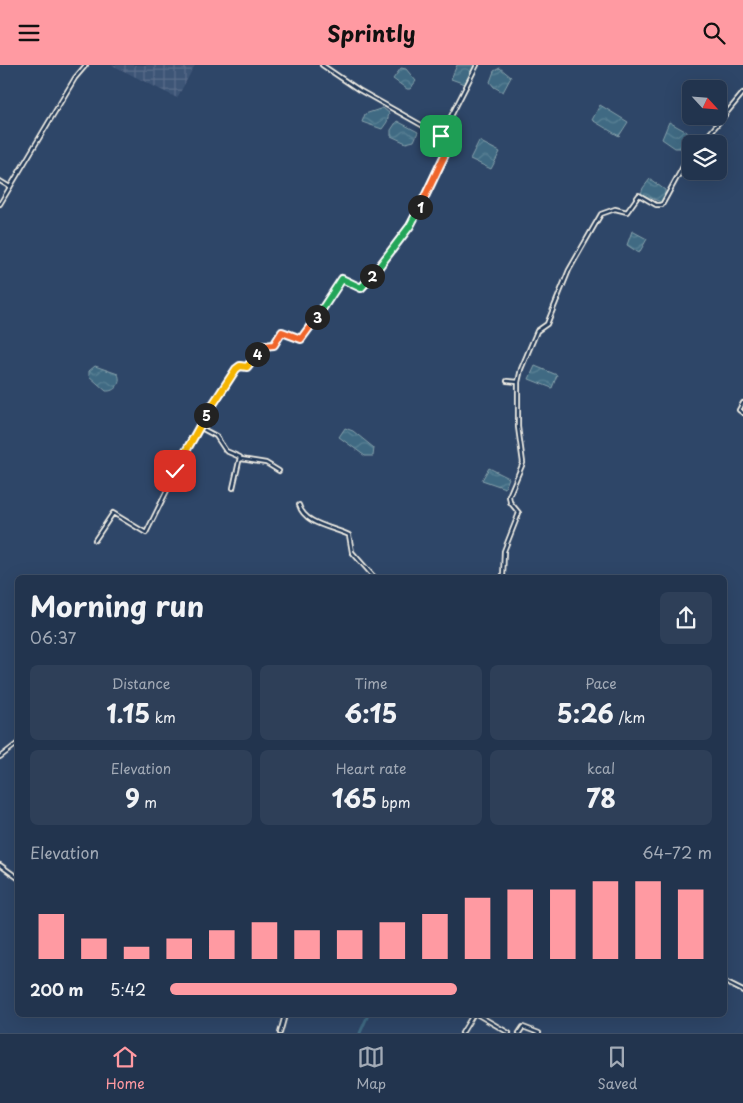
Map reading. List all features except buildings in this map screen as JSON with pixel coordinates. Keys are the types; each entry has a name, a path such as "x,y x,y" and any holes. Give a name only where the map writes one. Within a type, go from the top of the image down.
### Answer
{"street":[{"path":"0,204 75,78 86,65"},
{"path":"95,540 113,513 146,533 199,427 236,369 240,366 247,367 263,346 274,345 282,332 301,339 342,279 361,288 365,286 410,226 425,198 451,142 359,90 322,65"},
{"path":"441,136 477,65"},
{"path":"709,135 743,93"},
{"path":"503,575 504,551 520,513 510,502 509,496 513,485 520,476 523,463 518,427 518,382 537,331 547,325 569,270 601,214 615,209 627,212 639,195 656,205 662,205 682,169"},
{"path":"0,181 10,187"},
{"path":"507,381 518,382"},
{"path":"743,403 739,410 743,413"},
{"path":"199,427 216,436 222,449 241,459 266,463 280,471"},
{"path":"233,488 241,459"},
{"path":"299,505 304,515 312,520 349,535 352,552 372,575"},
{"path":"0,757 15,745"},
{"path":"0,865 15,876"},
{"path":"727,983 743,991"},
{"path":"280,1033 284,1017"},
{"path":"462,1033 473,1017"},
{"path":"481,1017 509,1033"},
{"path":"519,1033 523,1027 540,1033"}],"shaded area":[{"path":"112,65 195,65 177,98"}],"water":[{"path":"457,65 474,65 465,84 451,79"},
{"path":"401,68 406,69 416,81 410,89 407,89 393,79"},
{"path":"500,68 511,77 503,92 494,87 490,82 494,71"},
{"path":"600,105 628,122 619,136 592,120"},
{"path":"383,108 389,113 387,122 382,129 362,122 365,114"},
{"path":"397,121 418,132 414,141 406,143 391,136 391,130"},
{"path":"669,122 687,132 688,135 682,135 682,148 675,148 662,139"},
{"path":"479,141 500,152 491,169 470,159"},
{"path":"650,179 665,190 665,195 661,202 641,194"},
{"path":"632,231 647,239 639,253 627,245"},
{"path":"95,366 118,374 119,381 115,388 106,391 89,376 89,371"},
{"path":"535,366 557,375 552,388 529,379"},
{"path":"345,428 353,431 374,448 373,456 365,456 339,437"},
{"path":"489,468 509,478 505,488 482,480"}],"waterway":[{"path":"360,1033 367,1017"}],"route":[{"path":"175,471 199,427 236,369 240,366 247,367 263,346 274,345 282,332 301,339 307,334 342,279 361,288 365,286 410,226 425,198 451,142 441,136"}]}
